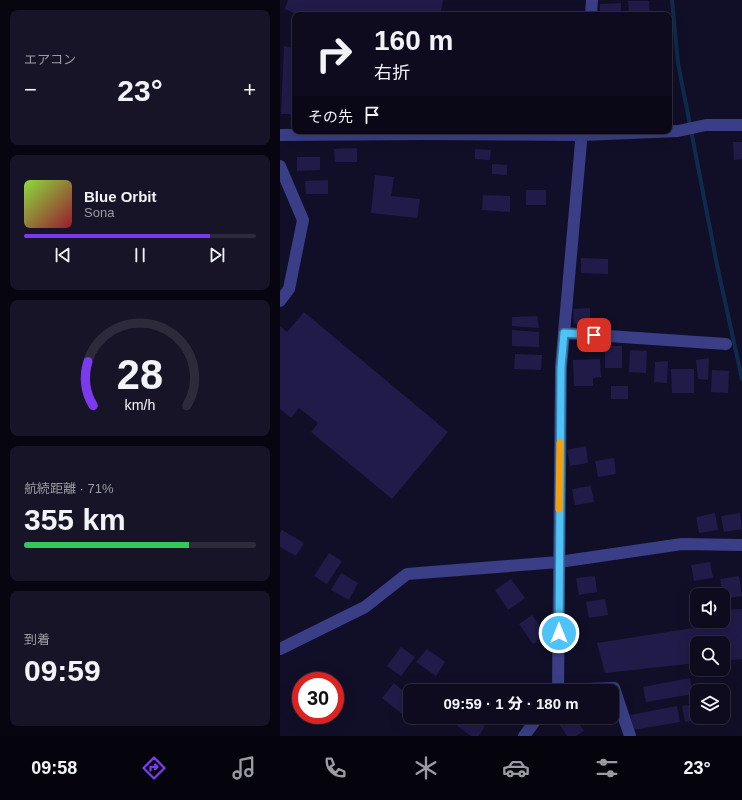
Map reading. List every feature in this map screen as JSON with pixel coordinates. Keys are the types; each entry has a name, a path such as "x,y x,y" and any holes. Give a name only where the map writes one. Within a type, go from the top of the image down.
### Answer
{"street":[{"path":"591,12 592,0"},
{"path":"672,131 706,125 742,125"},
{"path":"280,135 416,134"},
{"path":"558,684 561,368 582,134"},
{"path":"280,166 303,220 289,289 280,301"},
{"path":"564,333 726,344"},
{"path":"280,649 365,607 408,574 559,562 682,544 742,545"},
{"path":"619,703 630,736"},
{"path":"524,736 533,724"}],"building":[{"path":"288,0 443,0 441,12 292,12 285,9"},
{"path":"628,1 649,1 650,12 629,12"},
{"path":"621,3 621,12 600,12 600,4"},
{"path":"284,46 292,48 292,114 281,114"},
{"path":"733,142 742,142 742,159 734,160"},
{"path":"357,148 357,162 335,162 334,149"},
{"path":"475,149 491,150 490,160 475,159"},
{"path":"297,157 320,157 320,170 297,171"},
{"path":"492,164 507,165 507,175 492,174"},
{"path":"375,175 394,177 391,196 420,199 417,218 371,213"},
{"path":"328,180 328,194 306,194 305,181"},
{"path":"526,190 546,190 546,205 526,205"},
{"path":"483,195 510,196 510,212 482,210"},
{"path":"581,258 608,259 608,274 581,273"},
{"path":"590,308 590,324 574,324 573,309"},
{"path":"304,312 448,432 392,499 311,432 318,423 299,408 291,418 280,409 280,326 287,332"},
{"path":"537,316 539,328 512,326 512,317"},
{"path":"512,330 539,332 539,347 512,346"},
{"path":"605,346 622,346 622,368 605,368"},
{"path":"630,350 647,351 646,373 629,372"},
{"path":"515,354 542,355 541,370 514,369"},
{"path":"709,358 708,380 698,379 696,360"},
{"path":"600,359 601,377 593,378 593,386 574,386 573,360"},
{"path":"668,361 667,383 654,382 655,362"},
{"path":"671,369 694,369 694,393 672,393"},
{"path":"712,370 729,371 728,393 711,392"},
{"path":"611,386 628,386 628,399 611,399"},
{"path":"586,446 588,463 570,466 567,450"},
{"path":"614,458 616,474 598,477 595,461"},
{"path":"591,486 594,502 575,505 572,489"},
{"path":"715,513 718,530 699,533 696,517"},
{"path":"740,513 742,529 724,532 721,516"},
{"path":"282,530 304,543 296,556 280,547 280,533"},
{"path":"329,553 342,561 327,584 314,576"},
{"path":"710,562 713,578 694,581 691,565"},
{"path":"341,573 358,583 349,600 331,590"},
{"path":"595,576 597,592 579,595 576,578"},
{"path":"739,576 742,596 730,598 730,588 722,588 720,579"},
{"path":"511,579 525,598 508,610 495,590"},
{"path":"605,599 608,615 589,618 586,602"},
{"path":"742,609 742,659 730,660 730,636 690,636 690,664 605,673 597,643 693,628 730,628 730,610"},
{"path":"532,615 546,634 533,644 519,624"},
{"path":"401,647 415,657 401,676 387,666"},
{"path":"427,649 445,662 436,676 416,662"},
{"path":"690,678 691,684 690,695 646,702 643,687"},
{"path":"394,683 403,691 403,715 382,698"},
{"path":"690,705 690,721 685,722 682,706"},
{"path":"677,706 680,722 633,730 630,715"},
{"path":"459,724 482,724 485,726 479,736 471,736 457,726"},
{"path":"559,724 579,724 584,731 576,736 567,736"}],"waterway":[{"path":"672,0 678,63 717,265 742,379"}],"slow traffic":[{"path":"559,509 560,443"}],"route":[{"path":"559,633 561,368 564,333 594,335"}]}
